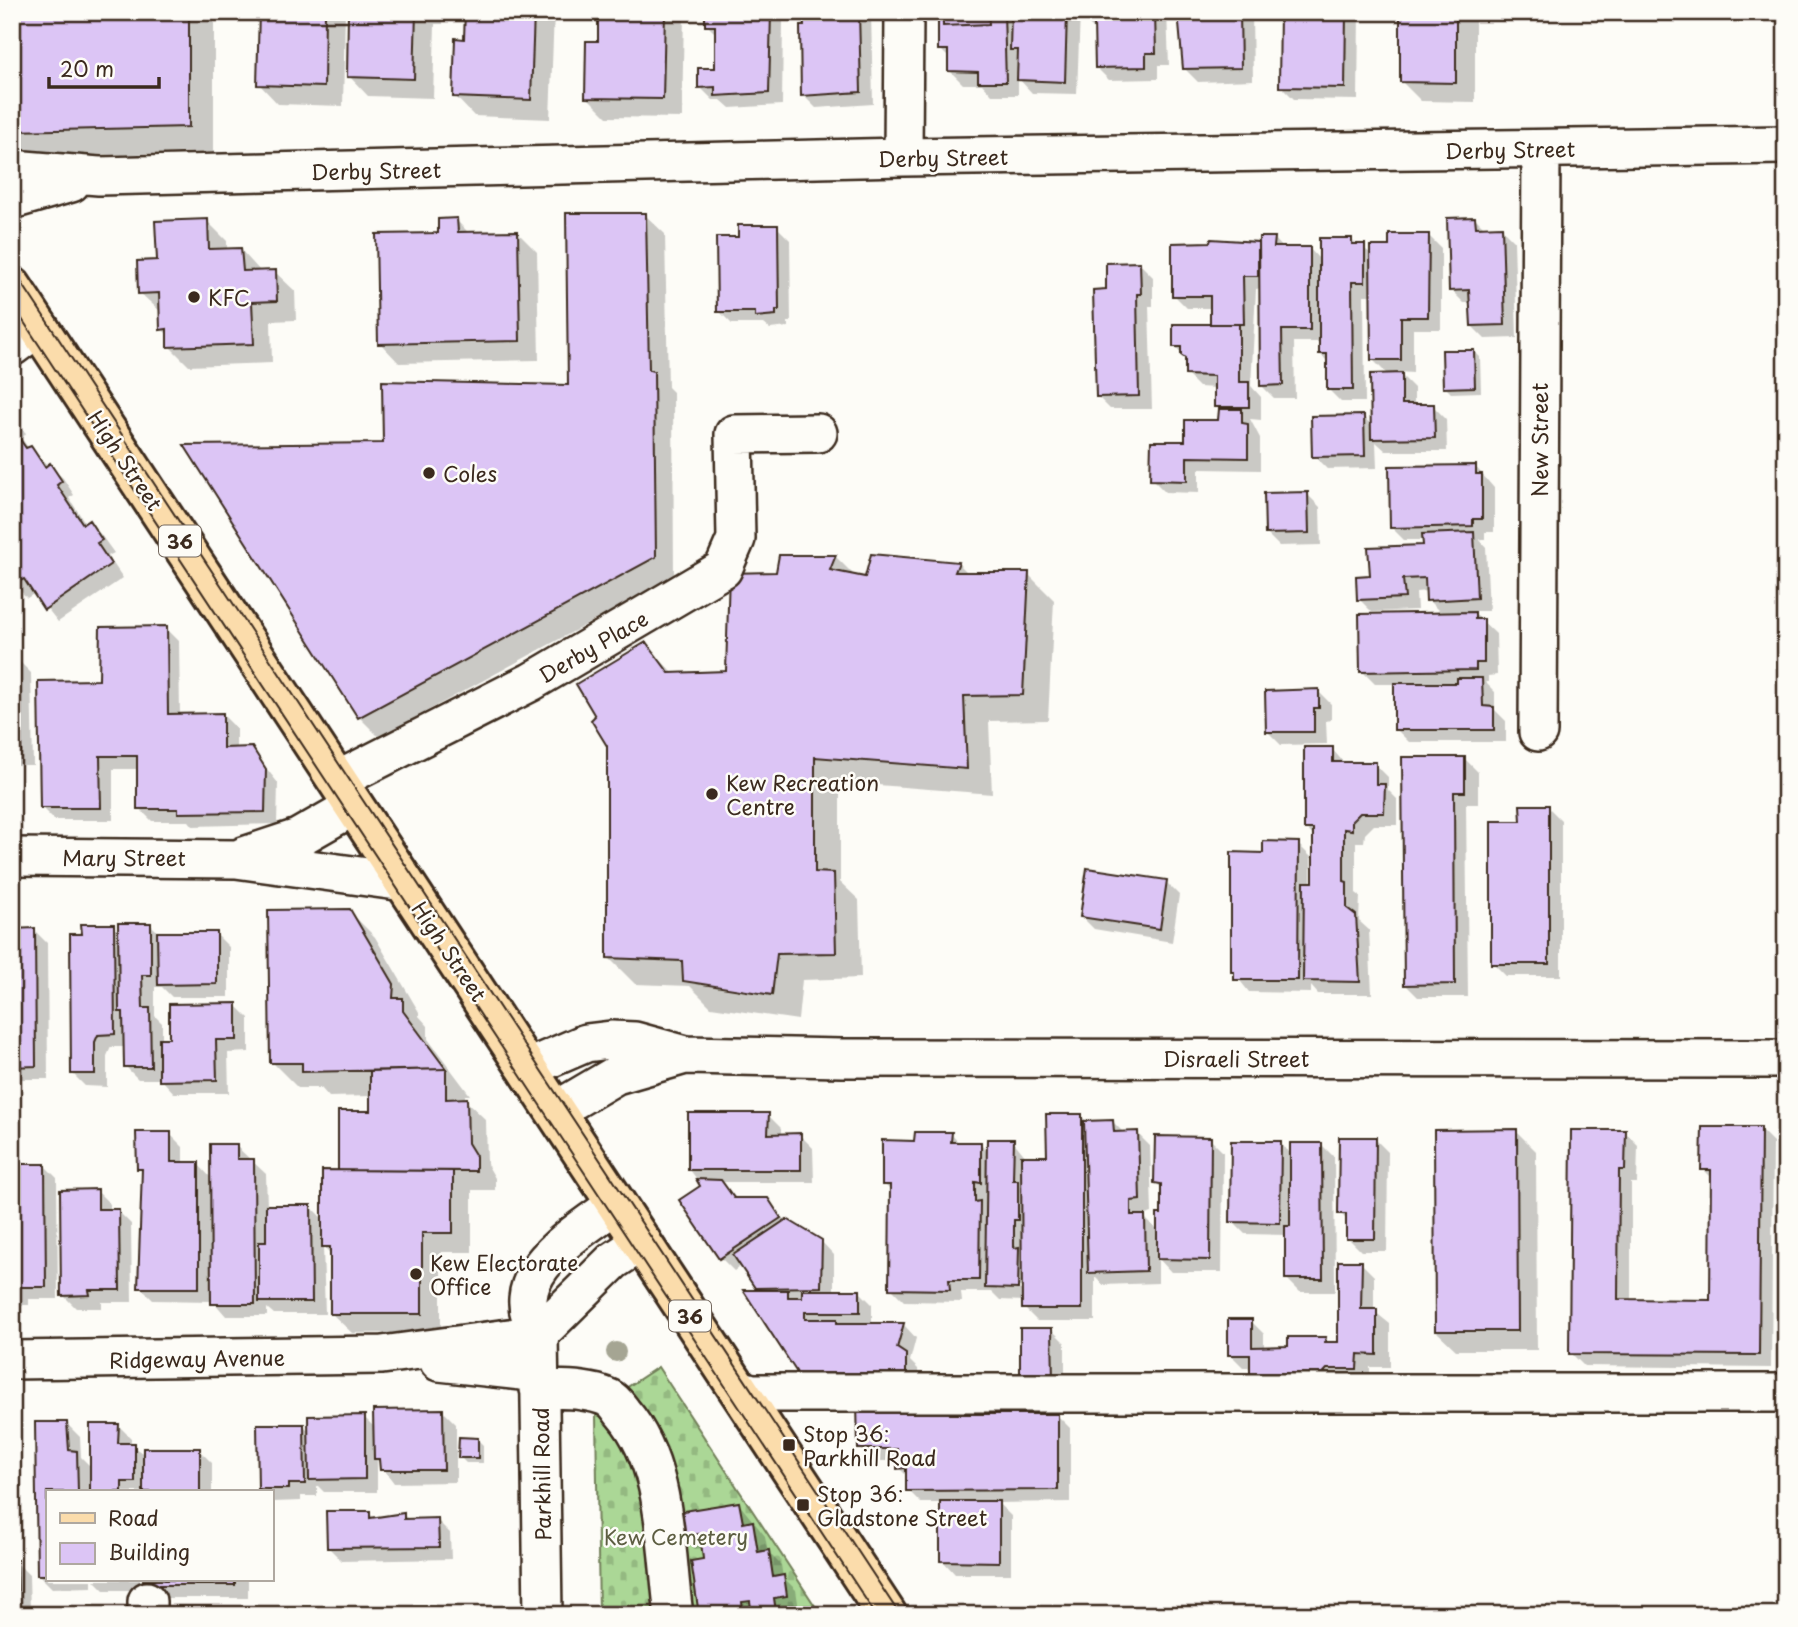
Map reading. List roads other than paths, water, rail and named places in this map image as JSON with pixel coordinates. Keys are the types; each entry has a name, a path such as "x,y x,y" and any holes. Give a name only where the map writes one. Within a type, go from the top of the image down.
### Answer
{"main road":[{"name":"High Street","path":"12,287 26,337 346,793 887,1615"}],"street":[{"path":"903,157 904,12"},
{"name":"Derby Street","path":"12,169 100,176 903,157 1786,145"},
{"name":"New Street","path":"1538,732 1541,149"},
{"name":"Derby Street","path":"12,200 100,176"},
{"name":"Derby Place","path":"346,793 723,569 736,539 734,434 818,433"},
{"name":"Mary Street","path":"236,859 298,838 346,793"},
{"name":"Mary Street","path":"12,857 236,859 404,882"},
{"name":"Disraeli Street","path":"528,1068 586,1043 611,1040 635,1041 686,1055 870,1058 1786,1059"},
{"name":"Disraeli Street","path":"555,1111 616,1075 686,1055"},
{"name":"Parkhill Road","path":"543,1615 538,1334 530,1322 527,1307 533,1281 551,1252 616,1204"},
{"path":"538,1334 612,1261 642,1242"},
{"name":"Ridgeway Avenue","path":"12,1360 382,1356 538,1334"},
{"name":"Ridgeway Avenue","path":"382,1356 539,1381 611,1398 634,1425 649,1453 658,1485 674,1615"},
{"path":"739,1389 752,1393 1786,1393"}],"tram line":[{"path":"12,268 900,1615"},
{"path":"12,304 876,1615"}],"place":[{"name":"KFC","path":"194,297"},
{"name":"Coles","path":"429,473"},
{"name":"Kew Recreation Centre","path":"712,794"},
{"name":"Kew Electorate Office","path":"416,1274"},
{"name":"Stop 36: Parkhill Road","path":"789,1445"},
{"name":"Stop 36: Gladstone Street","path":"803,1505"}],"park label":[{"name":"Kew Cemetery","path":"676,1536"}]}
